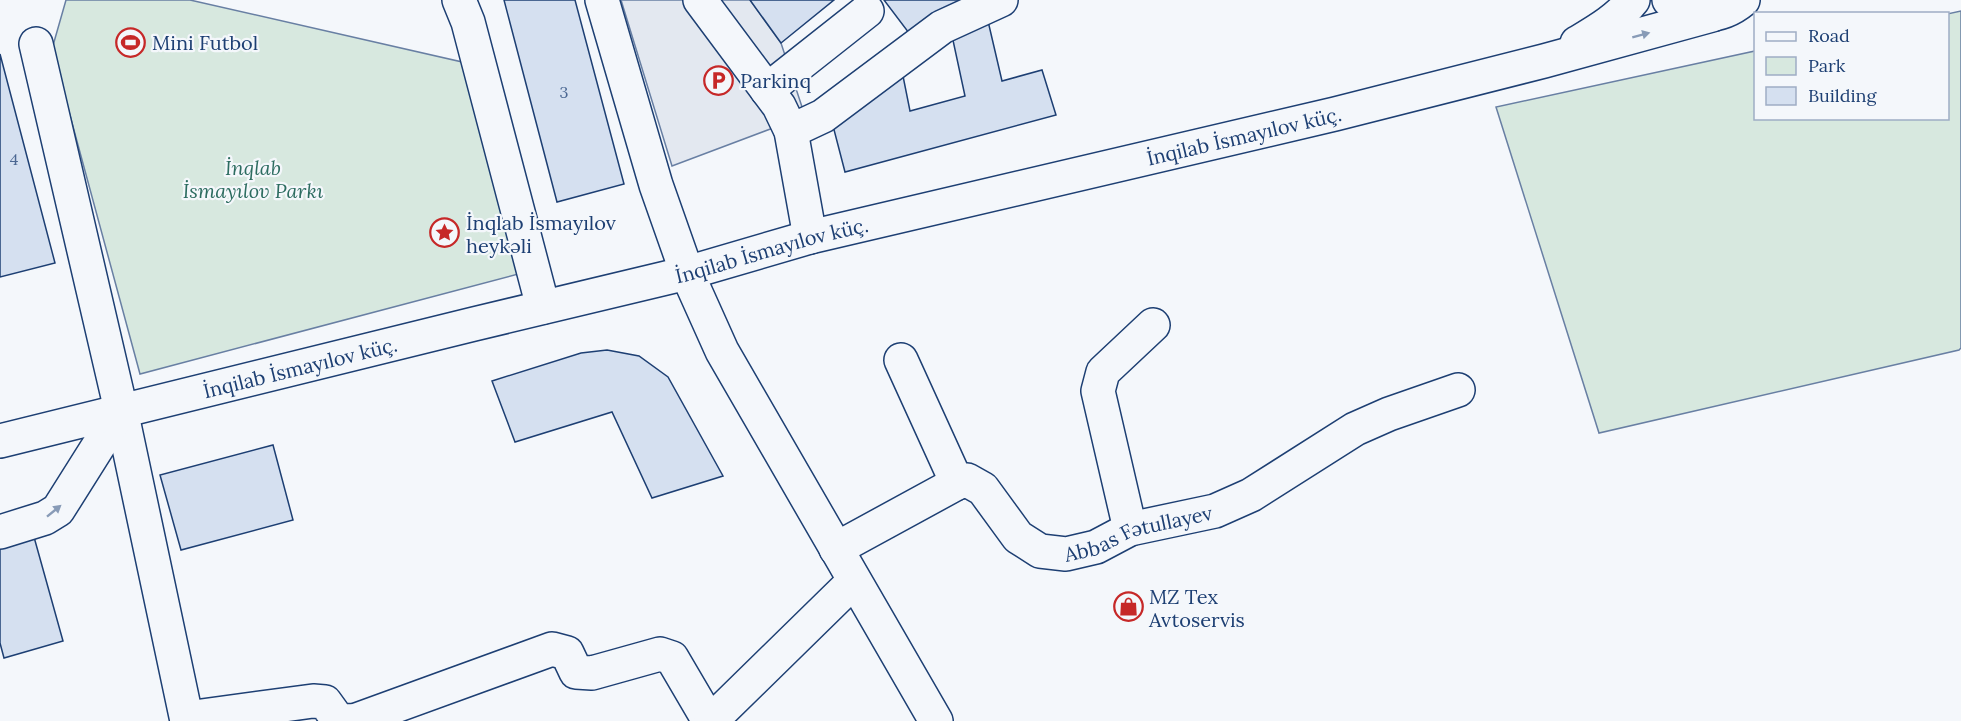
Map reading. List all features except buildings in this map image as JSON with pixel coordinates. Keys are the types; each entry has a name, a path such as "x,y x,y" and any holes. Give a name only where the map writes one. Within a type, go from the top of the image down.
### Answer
{"main road":[{"path":"459,0 468,22 543,308"},
{"path":"603,0 656,185 687,273 722,351 936,721"},
{"path":"700,0 779,106 790,131 810,237"},
{"path":"790,131 823,116 942,27 1001,0"},
{"path":"1544,62 1602,28 1626,9 1633,0"},
{"path":"1669,0 1678,8 1694,15 1768,0"},
{"path":"1544,62 1728,9"},
{"path":"767,90 867,11"},
{"path":"36,44 121,410 187,719 313,701 325,702 338,720 353,721 552,649 567,652 576,672 592,673 660,654 672,658 710,721 854,580"},
{"name":"İnqilab İsmayılov küç.","path":"0,441 687,273 810,237 1324,117 1544,62"},
{"path":"1130,529 1098,391 1103,372 1153,325"},
{"path":"836,549 957,483 901,360"},
{"name":"Abbas Fətullayev","path":"957,483 967,480 983,489 1018,537 1040,551 1066,554 1096,547 1130,529 1215,511 1251,495 1355,429 1389,414 1458,390"},
{"path":"0,532 45,518 58,510 121,410"}],"green space":[{"name":"İnqlab İsmayılov Parkı","path":"66,0 190,0 462,62 522,273 140,374 52,49"},
{"path":"1961,11 1961,348 1599,433 1496,107 1754,51 1754,120 1949,120 1949,14"}],"shaded area":[{"name":"Parkinq","path":"621,0 750,0 781,43 805,116 672,166"}],"place":[{"name":"Mini Futbol","path":"131,42"},
{"name":"Parkinq","path":"719,80"},
{"name":"İnqlab İsmayılov heykəli","path":"445,233"},
{"name":"MZ Tex Avtoservis","path":"1128,607"}]}
